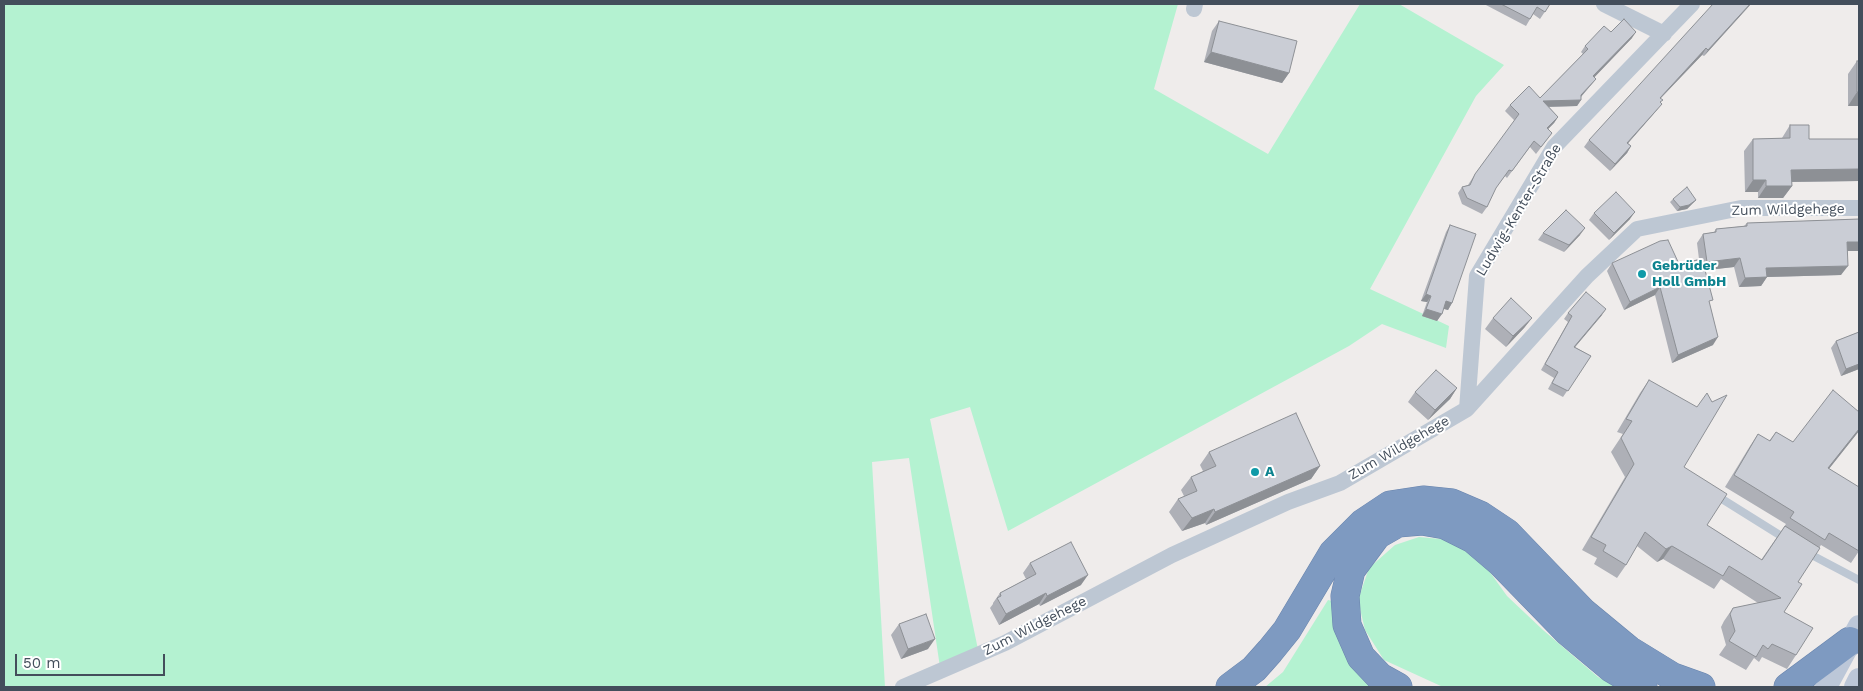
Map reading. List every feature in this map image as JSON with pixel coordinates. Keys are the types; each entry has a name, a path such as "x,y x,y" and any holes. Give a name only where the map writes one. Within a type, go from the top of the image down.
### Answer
{"highway":[{"path":"1230,687 1254,669 1287,630 1334,553 1363,523 1390,505 1423,500 1452,503 1480,515 1507,533 1582,612 1629,650 1672,677 1701,687"},
{"path":"1398,687 1380,677 1361,657 1347,624 1345,596 1351,570 1377,535 1398,523 1422,520 1445,525 1473,539 1500,562 1568,632 1610,668 1642,687"},
{"path":"1788,687 1804,677 1855,634"}],"main road":[{"path":"1826,687 1855,634"},
{"path":"1855,687 1859,679"}],"street":[{"path":"1604,4 1664,34"},
{"name":"Ludwig-Kenter-Straße","path":"1467,409 1476,276 1554,147 1692,4"},
{"name":"Zum Wildgehege","path":"903,687 1005,643 1172,555 1288,502 1340,483 1467,409 1587,276 1637,229 1741,208 1859,208"}],"lane":[{"path":"1722,499 1819,560 1859,580"}],"green space":[{"path":"4,4 1178,4 1154,89 1268,154 1360,4 1399,4 1504,65 1476,96 1370,289 1449,326 1446,348 1382,324 1349,346 1008,531 970,407 930,419 980,659 941,674 909,458 872,462 885,687 4,687"},
{"path":"1419,537 1451,540 1482,561 1507,596 1543,630 1598,677 1617,687 1443,687 1384,660 1365,630 1358,600 1369,568 1395,545"},
{"path":"1328,600 1336,602 1338,633 1354,669 1376,687 1265,687 1283,672"}],"building":[{"path":"1501,4 1550,4 1545,12 1537,7 1530,19"},
{"path":"1713,4 1750,4 1660,98 1663,100 1660,102 1662,104 1627,143 1631,146 1615,164 1589,140"},
{"path":"1624,19 1636,32 1593,76 1596,79 1581,95 1581,100 1543,101 1558,117 1547,128 1552,133 1541,147 1534,141 1512,171 1509,170 1496,188 1487,207 1467,198 1462,187 1470,185 1475,174 1519,114 1510,105 1529,86 1540,98 1588,49 1585,46 1604,26 1611,32"},
{"path":"1219,21 1297,41 1289,73 1211,52"},
{"path":"1857,61 1859,61 1859,92 1857,92"},
{"path":"1790,125 1809,125 1809,139 1859,139 1859,169 1791,170 1792,186 1766,186 1766,180 1753,180 1753,139 1790,138"},
{"path":"1687,187 1696,200 1689,205 1680,207 1673,199"},
{"path":"1616,192 1635,212 1614,233 1594,213"},
{"path":"1566,210 1585,228 1569,245 1543,233"},
{"path":"1859,219 1859,242 1847,242 1848,266 1766,268 1767,277 1745,278 1740,258 1707,262 1703,234 1716,232 1716,229 1747,226 1747,223"},
{"path":"1450,225 1476,234 1452,303 1446,301 1442,314 1426,309 1431,296 1426,294"},
{"path":"1668,240 1679,264 1702,259 1713,300 1709,301 1718,337 1678,355 1660,287 1630,302 1612,263 1660,241"},
{"path":"1586,292 1606,309 1574,347 1591,356 1568,391 1552,383 1558,372 1545,364 1572,316 1568,313"},
{"path":"1511,298 1532,318 1513,336 1493,318"},
{"path":"1859,332 1859,364 1846,369 1836,341"},
{"path":"1436,370 1457,388 1435,410 1415,392"},
{"path":"1649,380 1697,407 1707,393 1712,402 1727,395 1684,467 1727,494 1707,525 1762,560 1785,526 1820,548 1798,582 1802,584 1784,612 1813,628 1796,655 1772,644 1768,649 1763,645 1756,657 1729,641 1735,631 1730,614 1733,608 1781,598 1729,566 1723,576 1672,546 1666,549 1645,532 1626,565 1603,551 1606,545 1591,537 1634,464 1621,438 1632,421 1626,419"},
{"path":"1833,390 1859,412 1859,429 1828,468 1859,487 1859,551 1829,533 1825,540 1790,518 1794,512 1734,475 1758,434 1770,441 1776,432 1793,442"},
{"name":"A","path":"1296,413 1320,466 1215,512 1214,509 1192,518 1178,499 1197,491 1191,477 1216,466 1209,452"},
{"path":"1071,542 1088,575 1047,596 1046,593 1006,614 997,598 1001,596 1000,593 1036,574 1030,563"},
{"path":"926,614 935,639 908,649 899,624"}],"place":[{"name":"Gebrüder Holl GmbH","path":"1642,274"},
{"name":"A","path":"1255,472"}]}
